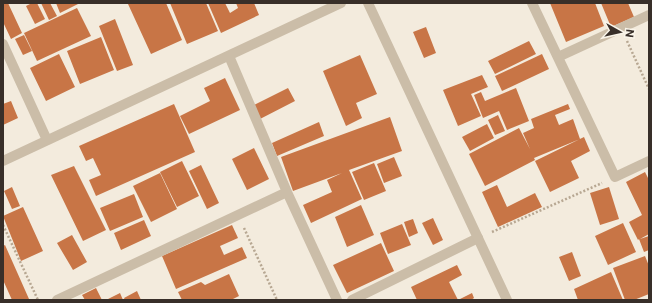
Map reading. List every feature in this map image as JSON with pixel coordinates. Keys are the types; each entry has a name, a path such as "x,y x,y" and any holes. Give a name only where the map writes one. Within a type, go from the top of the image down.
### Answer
{"street":[{"path":"3,162 341,3"},
{"path":"368,3 508,300"},
{"path":"532,3 616,177 649,161"},
{"path":"558,58 649,15"},
{"path":"3,44 47,140"},
{"path":"229,56 287,192 337,300"},
{"path":"57,300 287,192"},
{"path":"352,300 478,238"}],"path":[{"path":"620,28 649,88"},
{"path":"478,238 616,177"},
{"path":"238,215 277,300"},
{"path":"3,225 38,300"}],"building":[{"path":"3,3 8,3 22,33 11,39 3,22"},
{"path":"32,3 37,3 45,19 35,24 26,6"},
{"path":"41,3 50,3 57,16 49,20"},
{"path":"56,3 78,3 78,4 60,13"},
{"path":"166,3 182,40 151,54 128,4"},
{"path":"170,3 206,3 218,31 187,44"},
{"path":"208,3 225,3 230,13 238,8 236,3 254,3 259,15 221,33"},
{"path":"550,3 595,3 604,26 566,42"},
{"path":"601,3 628,3 634,17 611,27"},
{"path":"77,8 91,36 37,61 24,33"},
{"path":"115,19 133,65 117,71 99,26"},
{"path":"426,27 436,53 424,58 413,32"},
{"path":"24,35 32,51 23,55 15,39"},
{"path":"101,37 114,70 80,84 67,51"},
{"path":"529,41 536,54 495,74 488,61"},
{"path":"59,54 75,87 46,101 30,68"},
{"path":"542,54 549,69 502,91 495,76"},
{"path":"360,55 377,94 356,103 362,118 346,126 323,71"},
{"path":"482,75 488,87 471,94 481,116 458,126 443,90"},
{"path":"225,78 240,110 189,134 180,116 210,101 204,88"},
{"path":"288,88 295,101 260,119 254,105"},
{"path":"516,88 529,121 507,130 499,111 483,118 474,95 481,92 485,101"},
{"path":"11,101 18,118 3,125 3,104"},
{"path":"174,104 195,152 96,196 89,180 101,175 93,158 86,161 79,146"},
{"path":"568,104 570,109 555,115 559,125 573,119 580,139 534,158 535,160 485,186 469,154 519,128 530,149 523,133 534,128 531,119"},
{"path":"498,115 505,131 495,135 488,120"},
{"path":"390,117 402,151 349,170 362,199 311,223 303,205 332,192 327,180 342,173 293,191 281,157"},
{"path":"319,122 324,136 277,156 272,143"},
{"path":"487,124 494,138 470,151 462,137"},
{"path":"584,137 590,151 571,161 579,178 550,192 535,161"},
{"path":"254,148 269,179 247,190 232,159"},
{"path":"394,157 402,176 384,183 377,164"},
{"path":"182,161 199,196 177,207 160,172"},
{"path":"374,163 386,191 364,200 352,172"},
{"path":"201,165 219,203 207,209 189,171"},
{"path":"74,166 106,230 83,241 51,175"},
{"path":"645,172 649,180 649,234 640,239 649,236 649,250 644,252 639,239 638,240 629,222 642,215 626,182"},
{"path":"160,173 177,209 151,222 133,186"},
{"path":"497,185 507,207 535,193 542,207 498,227 482,192"},
{"path":"12,187 20,206 12,209 4,191"},
{"path":"609,187 619,219 600,225 590,193"},
{"path":"134,194 143,217 110,231 100,208"},
{"path":"361,205 374,235 347,247 335,217"},
{"path":"23,207 43,251 21,261 3,216"},
{"path":"433,218 443,240 433,245 422,223"},
{"path":"413,219 418,233 409,237 404,222"},
{"path":"144,220 151,236 121,250 114,233"},
{"path":"623,223 636,252 608,265 595,236"},
{"path":"402,224 411,245 388,254 380,233"},
{"path":"232,225 238,238 220,246 224,255 242,247 247,258 176,289 162,256"},
{"path":"72,235 87,262 73,270 57,243"},
{"path":"381,243 394,271 347,293 333,265"},
{"path":"5,245 29,299 27,300 12,300 3,280 3,246"},
{"path":"572,252 581,276 569,281 559,257"},
{"path":"645,256 649,266 649,294 634,300 625,300 613,268"},
{"path":"457,265 462,275 449,282 458,300 417,300 411,287"},
{"path":"611,272 623,300 578,300 574,289"},
{"path":"229,274 239,296 231,300 182,300 178,292 201,282 205,285"},
{"path":"96,288 102,300 85,300 82,295"},
{"path":"137,291 141,300 125,300 124,298"},
{"path":"120,293 123,300 106,300"},
{"path":"472,293 474,298 471,300 458,300"}]}
